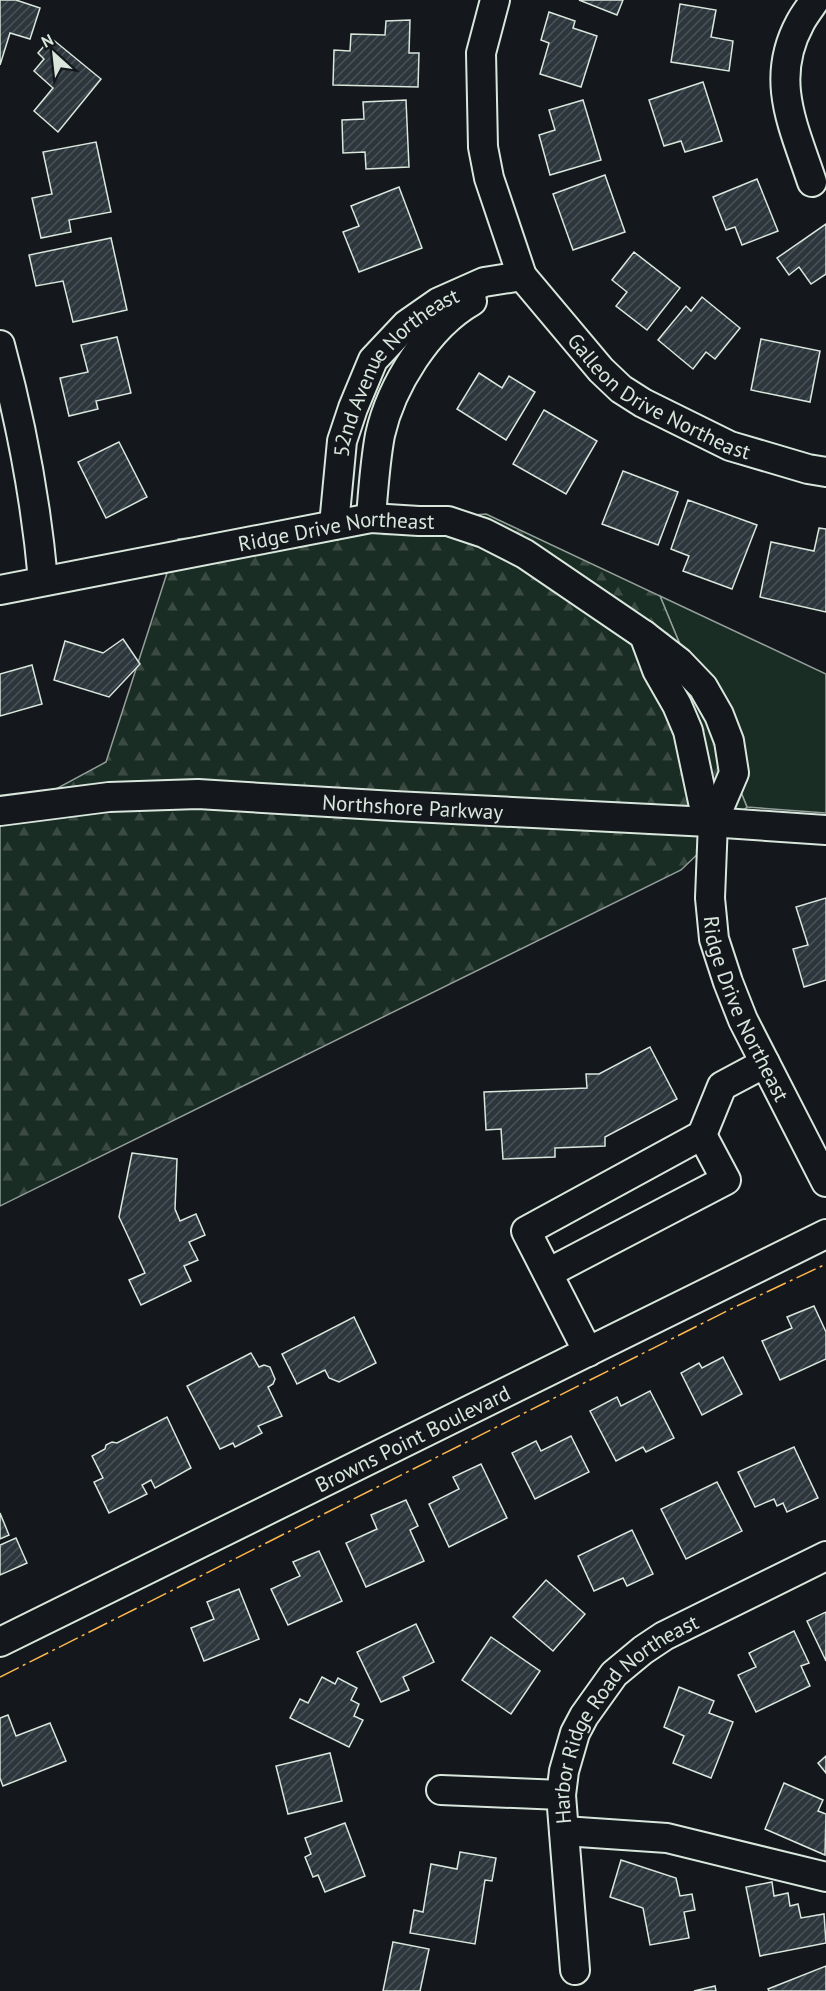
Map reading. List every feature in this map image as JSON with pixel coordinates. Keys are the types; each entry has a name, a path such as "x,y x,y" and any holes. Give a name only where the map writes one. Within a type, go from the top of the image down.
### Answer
{"street":[{"path":"495,0 481,53 483,147 489,178 522,276"},
{"path":"812,182 787,108 785,86 790,47 799,24 815,0"},
{"name":"Galleon Drive Northeast","path":"522,276 601,370 621,389 643,404 730,446 808,469 826,472"},
{"name":"52nd Avenue Northeast","path":"371,518 380,434 393,396 420,349 461,307 522,276"},
{"name":"52nd Avenue Northeast","path":"334,525 342,441 373,360 406,325 439,302 484,282 522,276"},
{"path":"0,345 38,525 43,580"},
{"name":"Ridge Drive Northeast","path":"0,590 371,518 448,521 484,533 525,554 644,635 679,662 703,687 726,732 734,773 713,822 710,898 714,939 740,1011 826,1182"},
{"name":"Ridge Drive Northeast","path":"644,635 657,670 677,705 688,731 703,802 713,822"},
{"name":"Northshore Parkway","path":"0,811 109,797 198,794 826,830"},
{"path":"588,1352 526,1230 702,1136 722,1086 765,1063"},
{"path":"548,1273 726,1180 702,1136"},
{"name":"Browns Point Boulevard","path":"0,1642 826,1234"},
{"name":"Harbor Ridge Road Northeast","path":"575,1970 561,1795 564,1771 575,1733 584,1716 614,1674 664,1636 826,1556"},
{"path":"441,1790 561,1795"},
{"path":"564,1831 667,1838 826,1877"}],"green space":[{"path":"486,514 660,596 747,807 681,870 0,1206 0,819 106,762 178,539"},
{"path":"660,596 826,674 826,813 747,807"}],"building":[{"path":"0,0 16,0 40,8 30,39 10,33 0,65"},
{"path":"579,0 623,0 617,15"},
{"path":"680,4 716,10 711,37 733,41 729,71 671,62"},
{"path":"549,12 575,21 573,28 597,36 581,87 540,74 549,43 541,40"},
{"path":"410,20 409,53 419,53 418,87 333,85 334,50 350,51 351,34 385,35 386,21"},
{"path":"51,38 101,79 58,132 34,111 53,88 34,71 44,59 38,53"},
{"path":"703,82 722,141 685,152 681,141 664,146 649,100"},
{"path":"406,100 409,167 366,169 365,152 343,153 342,120 364,119 363,102"},
{"path":"583,100 601,160 550,175 539,135 555,130 549,110"},
{"path":"96,142 111,212 69,220 71,232 41,238 32,198 52,194 43,152"},
{"path":"605,175 625,232 573,250 553,194"},
{"path":"757,179 778,231 742,245 735,227 726,230 713,197"},
{"path":"399,187 422,248 359,272 343,232 359,226 351,206"},
{"path":"826,224 826,274 811,284 799,267 789,275 777,258"},
{"path":"111,238 127,310 73,322 63,281 36,286 29,255"},
{"path":"634,252 680,288 647,330 616,306 627,292 612,280"},
{"path":"702,297 740,328 715,359 706,352 693,369 658,340 686,306 691,311"},
{"path":"117,337 131,393 96,401 98,409 69,416 60,378 88,372 81,345"},
{"path":"761,339 820,351 810,402 751,390"},
{"path":"479,373 502,388 509,376 535,392 506,440 457,409"},
{"path":"544,410 597,441 566,494 513,464"},
{"path":"119,442 147,497 106,518 78,462"},
{"path":"623,471 678,492 658,545 602,524"},
{"path":"688,500 757,525 732,589 683,571 689,556 671,549"},
{"path":"819,528 826,529 826,612 760,597 771,542 814,551"},
{"path":"123,639 140,664 109,697 54,680 65,641 103,653"},
{"path":"32,665 42,704 0,716 0,674"},
{"path":"826,898 826,980 804,987 793,949 808,945 796,907"},
{"path":"650,1047 677,1099 605,1137 605,1146 555,1148 555,1157 503,1159 501,1129 486,1130 484,1092 587,1088 586,1074 599,1074"},
{"path":"132,1153 177,1159 175,1209 180,1221 196,1214 205,1235 189,1242 198,1260 184,1266 191,1281 141,1305 129,1280 145,1273 119,1217"},
{"path":"814,1306 826,1332 826,1359 780,1380 762,1341 792,1328 787,1317"},
{"path":"354,1317 376,1363 339,1382 329,1378 325,1370 297,1384 282,1354"},
{"path":"251,1353 259,1367 264,1365 270,1367 275,1379 268,1387 282,1416 258,1426 262,1433 235,1447 233,1443 220,1449 187,1386"},
{"path":"723,1357 742,1394 702,1415 681,1373 699,1363 702,1368"},
{"path":"650,1391 674,1438 646,1452 643,1447 616,1461 590,1411 617,1397 621,1406"},
{"path":"167,1417 191,1468 155,1488 151,1480 142,1485 147,1494 109,1513 94,1482 103,1478 92,1456 105,1449 106,1445 112,1442 117,1443"},
{"path":"571,1436 589,1472 535,1499 512,1453 536,1441 541,1451"},
{"path":"794,1447 818,1498 787,1512 783,1503 777,1506 774,1499 755,1507 738,1472"},
{"path":"481,1464 507,1518 449,1547 429,1504 459,1489 453,1477"},
{"path":"717,1482 742,1531 686,1559 661,1509"},
{"path":"406,1500 418,1526 410,1530 424,1561 366,1587 346,1543 377,1529 371,1515"},
{"path":"0,1513 9,1535 0,1539"},
{"path":"632,1530 653,1574 627,1586 623,1578 594,1591 578,1556"},
{"path":"16,1538 27,1563 0,1575 0,1545"},
{"path":"319,1551 342,1601 288,1625 271,1589 300,1576 293,1562"},
{"path":"546,1580 585,1614 553,1651 513,1617"},
{"path":"239,1589 259,1639 204,1661 191,1628 214,1619 207,1602"},
{"path":"826,1612 826,1661 807,1621"},
{"path":"416,1624 434,1662 403,1677 409,1690 381,1702 357,1652"},
{"path":"794,1631 809,1663 801,1666 810,1686 756,1712 738,1675 756,1667 749,1653"},
{"path":"491,1637 540,1671 511,1714 462,1680"},
{"path":"322,1677 335,1684 338,1678 357,1688 351,1700 359,1704 354,1716 363,1720 349,1747 290,1718 300,1699 308,1703"},
{"path":"679,1687 714,1701 709,1713 733,1722 711,1778 673,1763 684,1736 664,1727"},
{"path":"8,1715 16,1736 50,1723 66,1761 3,1786 0,1778 0,1718"},
{"path":"330,1753 342,1801 288,1814 276,1766"},
{"path":"826,1756 826,1773 818,1763"},
{"path":"784,1783 823,1800 818,1811 826,1814 825,1855 765,1829"},
{"path":"345,1823 365,1876 325,1892 318,1875 313,1877 305,1857 311,1854 305,1838"},
{"path":"460,1852 496,1858 492,1881 485,1880 475,1944 410,1933 414,1910 423,1912 431,1864 457,1869"},
{"path":"621,1860 676,1878 680,1896 692,1894 695,1910 684,1912 689,1938 650,1945 643,1908 610,1897"},
{"path":"772,1882 774,1896 788,1893 790,1906 798,1904 801,1918 824,1914 826,1943 760,1956 746,1887"},
{"path":"393,1942 429,1949 420,1991 383,1991"},
{"path":"826,1966 826,1991 769,1991 768,1989"},
{"path":"715,1986 716,1991 694,1991"}],"power":[{"path":"0,1677 737,1306 826,1264"}]}
